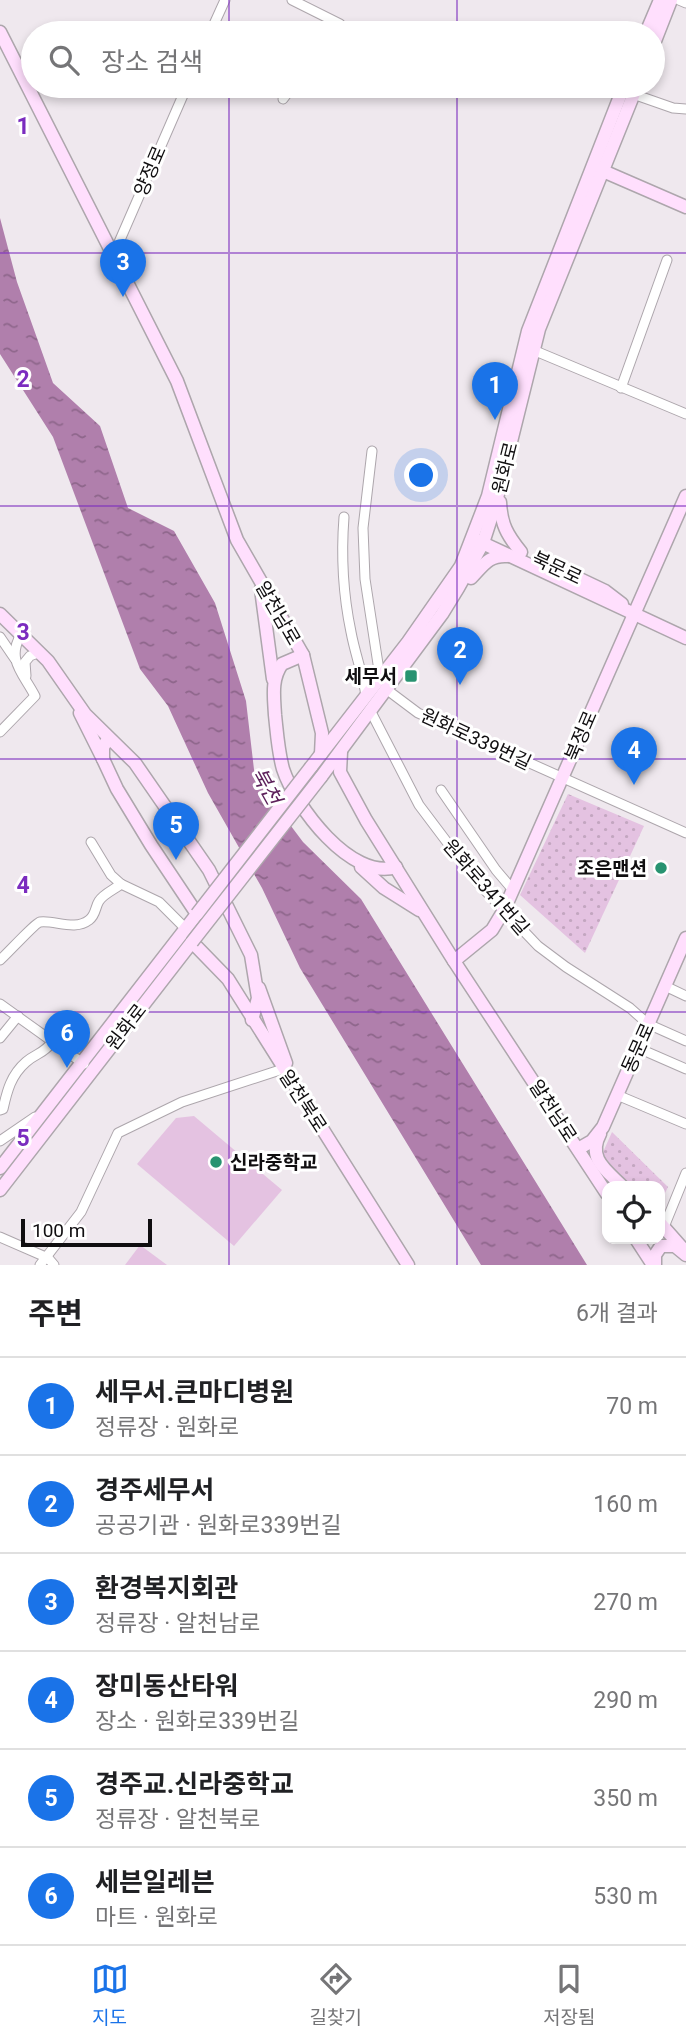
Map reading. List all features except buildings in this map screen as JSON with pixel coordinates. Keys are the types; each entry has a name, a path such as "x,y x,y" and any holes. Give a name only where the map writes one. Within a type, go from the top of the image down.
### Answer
{"street":[{"path":"215,21 225,0"},
{"path":"292,0 334,21"},
{"path":"651,21 660,0"},
{"path":"663,21 671,0"},
{"path":"679,0 686,3"},
{"name":"알천남로","path":"0,32 21,74"},
{"name":"알천남로","path":"33,98 177,381 226,514 260,582 303,655 282,664 277,670 274,682"},
{"name":"양정로","path":"113,256 182,98"},
{"name":"원화로","path":"627,98 528,331 479,537 383,683 370,710 342,748 340,760 325,771 321,754 366,696 383,683 458,590 498,495 533,349 603,171 628,98"},
{"path":"652,98 673,108 686,109"},
{"path":"603,171 686,206"},
{"path":"621,387 667,260"},
{"path":"533,349 686,414"},
{"path":"372,451 363,528 364,566 383,683"},
{"path":"458,590 490,558 518,555 500,517 501,504 498,495"},
{"name":"북정로","path":"454,961 492,930 504,911 686,496"},
{"path":"344,517 343,572 351,634 363,674 366,696"},
{"name":"북문로","path":"479,537 603,601 634,612 686,638"},
{"path":"260,582 274,682 278,744 283,768 291,787 318,826 376,881 426,916"},
{"path":"0,614 40,652 85,714 146,778 209,870 251,955 258,998 252,1020"},
{"path":"0,732 35,696 13,654 14,646 21,635"},
{"path":"0,637 16,660"},
{"path":"26,678 25,662 30,656 40,652"},
{"path":"303,655 323,733 321,754"},
{"name":"원화로339번길","path":"383,683 418,713 686,833"},
{"path":"73,696 117,789 197,914"},
{"name":"원화로341번길","path":"370,710 419,805 477,882 504,911 538,946 592,985 631,1008 648,1024 686,1041"},
{"path":"323,733 337,734"},
{"path":"103,759 103,747 108,739"},
{"path":"109,771 118,760 129,758"},
{"path":"170,959 197,914 325,771"},
{"path":"170,959 192,942 325,771"},
{"name":"알천남로","path":"325,771 366,820 454,961 602,1186"},
{"path":"441,790 496,870 513,890"},
{"path":"92,842 111,875 121,884 159,902 186,929"},
{"path":"353,859 374,869 396,867"},
{"path":"0,960 33,925 40,922 68,925 89,920 97,909 99,900 121,884"},
{"name":"동문로","path":"578,1149 592,1141 603,1127 686,938"},
{"name":"알천북로","path":"192,942 231,984 408,1265"},
{"name":"원화로","path":"0,1190 88,1066 170,959"},
{"path":"231,984 242,990 250,988 256,982"},
{"path":"256,982 297,1091"},
{"path":"665,986 686,996"},
{"path":"0,1004 88,1066"},
{"path":"0,1038 18,1016"},
{"path":"0,1110 3,1109 8,1085 26,1062 46,1051 52,1041"},
{"path":"638,1048 686,1069"},
{"name":"원화로","path":"2,1159 88,1066"},
{"path":"0,1237 47,1263 81,1212 118,1133 182,1101 283,1069"},
{"path":"617,1095 686,1124"},
{"path":"0,1141 47,1108"},
{"path":"603,1127 594,1144 595,1153 617,1181"},
{"path":"665,1217 686,1174"},
{"path":"665,1230 686,1254"},
{"path":"639,1244 654,1265"},
{"path":"654,1265 655,1255 661,1246 675,1246 686,1254"}],"shaded area":[{"path":"568,794 644,826 585,953 520,895"},
{"path":"194,1116 282,1190 234,1246 137,1164 176,1118"},
{"path":"612,1132 662,1181 622,1181 600,1159"},
{"path":"140,1245 167,1265 125,1265"}],"water":[{"path":"0,218 17,282 53,383 100,426 128,508 174,531 215,603 246,701 255,778 303,842 361,899 587,1265 481,1265 300,968 262,888 208,793 168,706 140,669 53,437 0,354"}],"place":[{"name":"환경복지회관","path":"123,297"},
{"name":"세무서.큰마디병원","path":"495,420"},
{"name":"세무서","path":"411,676"},
{"name":"경주세무서","path":"460,685"},
{"name":"장미동산타워","path":"634,785"},
{"name":"경주교.신라중학교","path":"176,860"},
{"name":"조은맨션","path":"661,868"},
{"name":"세븐일레븐","path":"67,1068"},
{"name":"신라중학교","path":"216,1162"}],"water label":[{"name":"북천","path":"266,786"}]}
